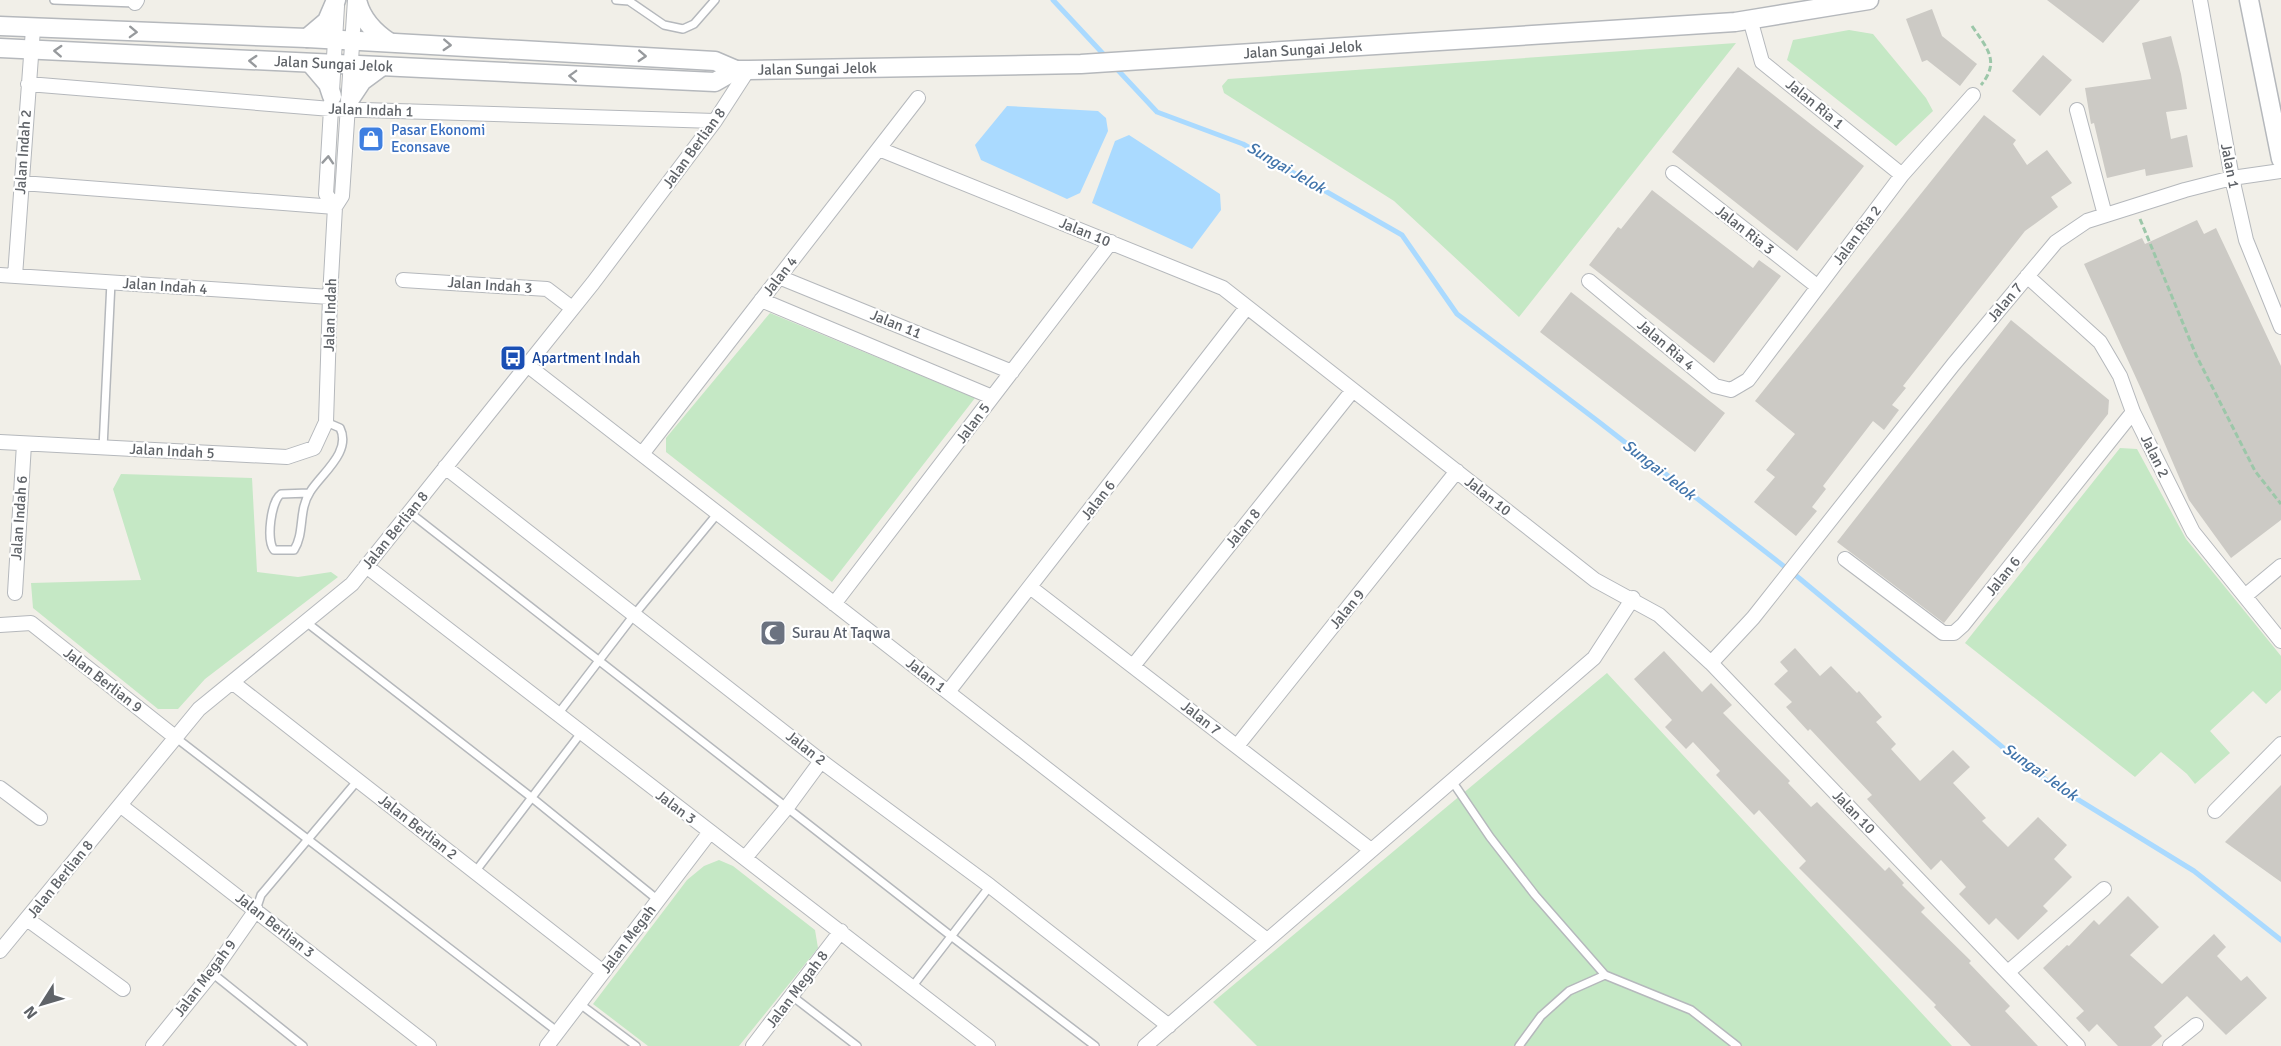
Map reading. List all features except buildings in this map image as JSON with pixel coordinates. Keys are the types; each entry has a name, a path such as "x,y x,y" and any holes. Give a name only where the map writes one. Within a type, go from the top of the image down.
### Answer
{"street":[{"path":"307,38 327,21 336,0"},
{"path":"336,0 344,40"},
{"path":"344,40 356,0"},
{"path":"356,0 365,19 377,34 389,42"},
{"name":"Jalan Sungai Jelok","path":"0,26 389,42 715,61 742,70 1081,64 1711,23 1869,0"},
{"name":"Jalan 1","path":"2200,0 2232,178 2246,240 2281,327"},
{"path":"2249,0 2281,159"},
{"name":"Jalan Ria 1","path":"1750,19 1762,62 1902,175"},
{"name":"Jalan Indah 2","path":"15,276 33,28"},
{"name":"Jalan Indah","path":"326,422 335,207 326,194 341,103 344,40"},
{"name":"Jalan Sungai Jelok","path":"0,48 715,82 742,70"},
{"path":"311,64 341,103 362,81 381,67"},
{"name":"Jalan Berlian 8","path":"0,951 199,709 352,584 572,308 715,121 742,70"},
{"name":"Jalan Indah 1","path":"28,84 341,103 715,121"},
{"name":"Jalan Ria 2","path":"1748,380 1902,175 1973,95"},
{"name":"Jalan 4","path":"642,454 918,98"},
{"path":"2077,110 2105,215"},
{"name":"Jalan 10","path":"879,149 1223,288 1595,580 1633,598 1659,615 1711,663 2078,1046"},
{"name":"Jalan 7","path":"1711,663 1753,618 1953,365 2056,242 2087,220 2232,178 2281,171"},
{"name":"Jalan Ria 3","path":"1673,173 1818,287"},
{"path":"22,183 335,207"},
{"name":"Jalan 5","path":"834,603 1111,242"},
{"name":"Jalan Indah 4","path":"0,275 330,297"},
{"name":"Jalan 2","path":"2027,276 2100,342 2120,376 2133,412 2193,532 2281,641"},
{"name":"Jalan 11","path":"779,277 1012,372"},
{"name":"Jalan Indah 3","path":"403,280 547,289 572,308"},
{"name":"Jalan Ria 4","path":"1590,281 1715,386 1731,390 1748,380"},
{"name":"Jalan 11","path":"761,300 992,397"},
{"name":"Jalan 6","path":"948,692 1248,307"},
{"name":"Jalan 1","path":"527,365 1267,940"},
{"name":"Jalan 8","path":"1133,666 1353,390"},
{"name":"Jalan 6","path":"1845,559 1943,633 1954,633 1963,625 2133,412"},
{"name":"Jalan Indah 5","path":"0,442 287,457 314,448 326,422"},
{"name":"Jalan Indah 6","path":"15,592 24,444"},
{"name":"Jalan 2","path":"446,467 821,761 990,886 1169,1026"},
{"name":"Jalan 9","path":"1237,746 1457,471"},
{"name":"Jalan 3","path":"366,566 912,987 979,1043"},
{"path":"2245,596 2281,566"},
{"name":"Jalan 7","path":"1030,587 1371,850"},
{"path":"1145,1046 1593,658 1633,598"},
{"name":"Jalan Berlian 9","path":"0,625 31,623 175,737"},
{"name":"Jalan Berlian 2","path":"232,682 603,972"},
{"path":"2215,811 2281,744"},
{"path":"745,858 821,761"},
{"path":"0,788 40,819"},
{"name":"Jalan Berlian 3","path":"120,805 429,1046"},
{"name":"Jalan Megah","path":"547,1046 710,832"},
{"path":"2008,972 2104,889"},
{"name":"Jalan Megah 9","path":"154,1046 212,973 256,910"},
{"path":"27,919 123,989"},
{"name":"Jalan Megah 8","path":"753,1046 841,932"},
{"path":"2170,1046 2196,1025"}],"lane":[{"path":"54,0 136,1"},
{"path":"616,0 629,2 664,25 682,29 694,24 715,0"},
{"path":"103,448 111,282"},
{"path":"309,493 281,494 274,500 269,540 274,550 294,550 297,545 302,511 309,493 340,453 343,434 340,428 326,422"},
{"path":"409,512 1095,1046"},
{"path":"558,714 634,615 718,513"},
{"path":"306,622 531,797 658,900"},
{"path":"475,872 581,733"},
{"path":"175,737 558,1032"},
{"path":"256,910 261,895 357,780"},
{"path":"1452,781 1490,837 1535,896 1605,975 1691,1010 1737,1046"},
{"path":"912,987 990,886"},
{"path":"212,973 303,1046"},
{"path":"1519,1046 1541,1016 1569,991 1605,975"},
{"path":"792,996 857,1046"},
{"path":"580,1004 636,1046"}],"path":[{"path":"1972,26 1992,60 1989,75"},
{"path":"2135,206 2196,355 2255,471 2281,504"}],"green space":[{"path":"1849,30 1873,34 1926,98 1933,111 1896,146 1787,60 1793,40"},
{"path":"1736,43 1519,317 1394,201 1224,93 1222,86 1228,79"},
{"path":"770,313 975,398 832,582 666,452 666,438"},
{"path":"2120,448 2137,449 2186,539 2281,656 2281,690 2266,704 2253,691 2210,731 2230,753 2195,784 2161,752 2135,777 1965,643"},
{"path":"121,474 252,478 257,572 298,577 331,572 338,577 205,679 178,709 158,709 33,608 31,583 141,580 113,489"},
{"path":"1607,673 1952,1046 1257,1046 1213,1002"},
{"path":"719,860 733,866 815,930 818,948 739,1046 648,1046 593,1004 687,880 704,866"}],"water":[{"path":"1007,106 1098,111 1106,118 1108,131 1080,193 1067,199 981,160 975,145"},
{"path":"1129,135 1220,194 1221,210 1192,249 1092,203 1115,141"}],"waterway":[{"name":"Sungai Jelok","path":"1053,0 1107,58"},
{"name":"Sungai Jelok","path":"1115,67 1157,112 1243,144 1402,235 1457,314 1799,578 2030,770 2194,871 2281,940"}],"place":[{"name":"Pasar Ekonomi Econsave","path":"371,139"},
{"name":"Apartment Indah","path":"513,358"},
{"name":"Surau At Taqwa","path":"773,633"}]}
